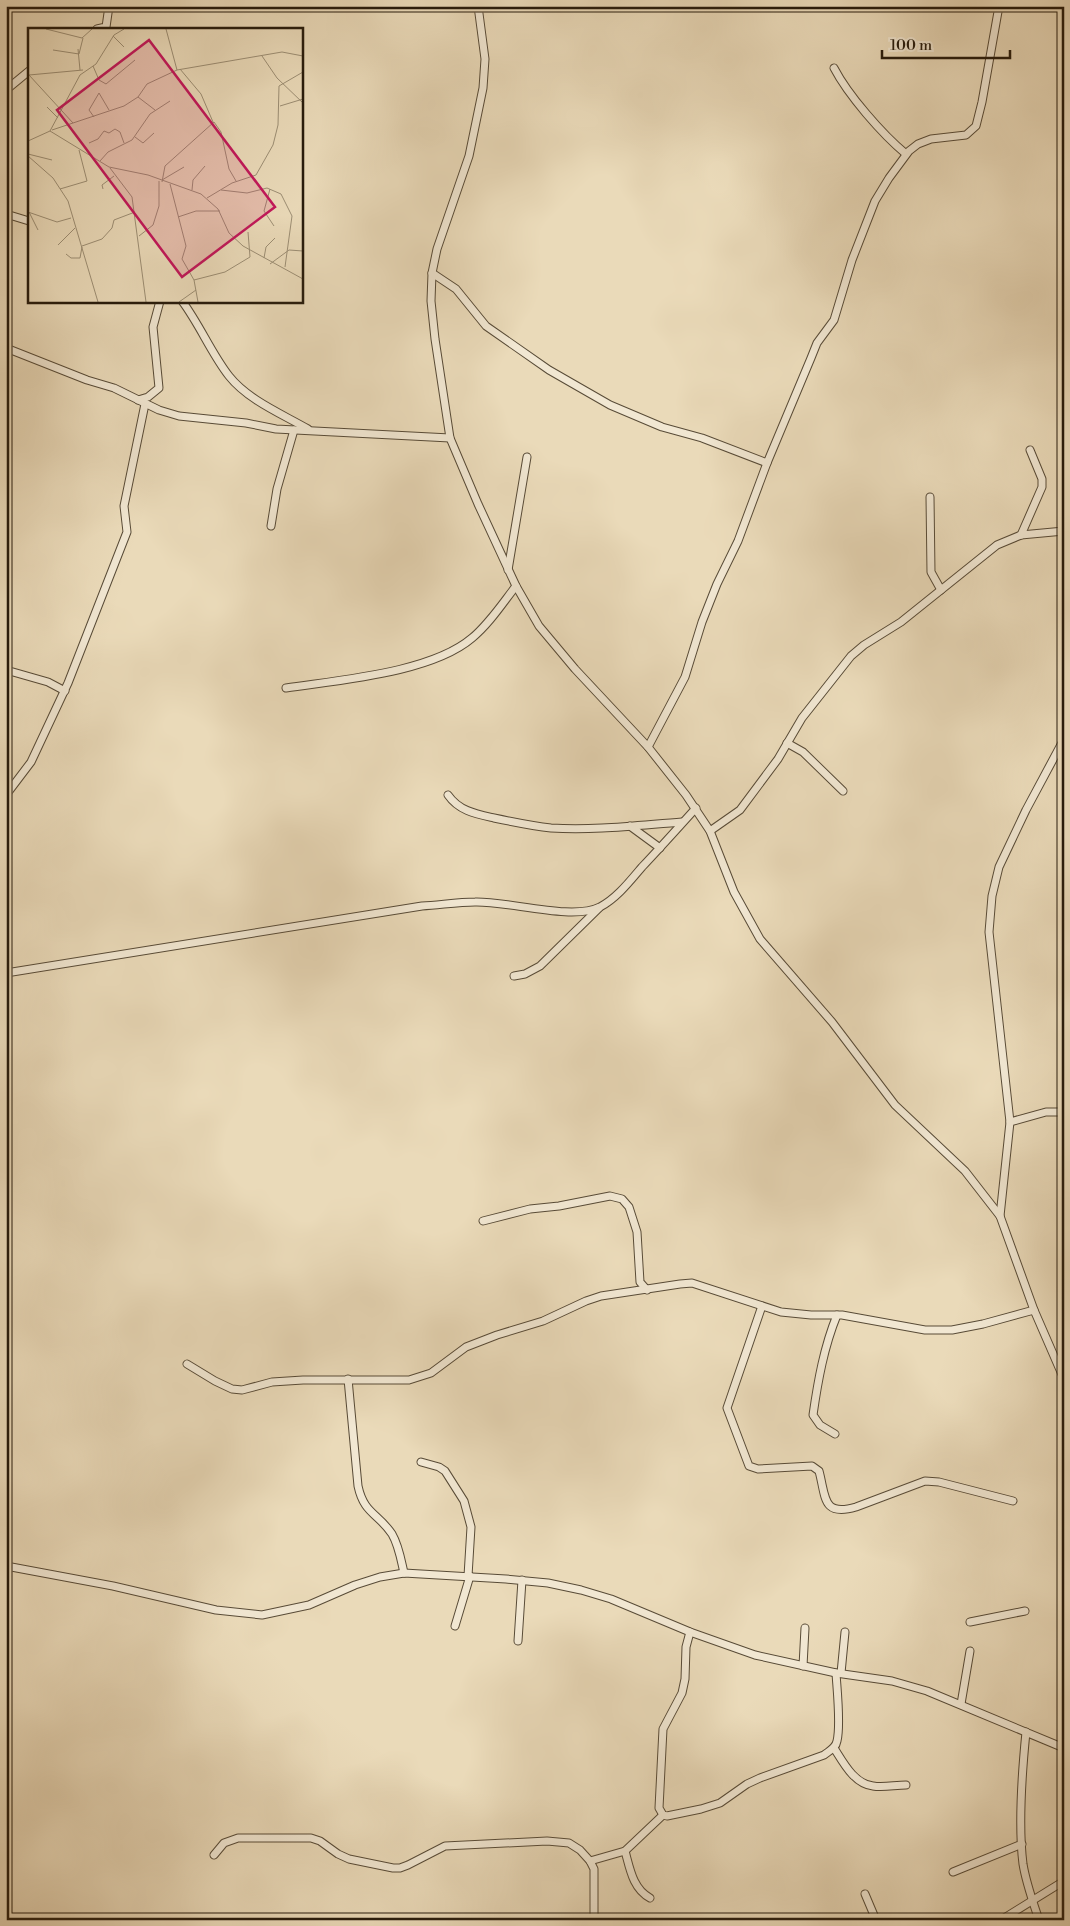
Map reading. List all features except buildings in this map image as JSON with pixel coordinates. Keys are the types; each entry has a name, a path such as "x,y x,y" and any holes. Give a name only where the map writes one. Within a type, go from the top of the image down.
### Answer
{"street":[{"path":"102,28 106,27 109,6"},
{"path":"478,6 485,59 483,88 469,156 437,249 432,273 431,301 435,339 450,438 508,570 539,626 575,669 648,747 696,808 710,831 734,892 760,939 832,1022 895,1104 965,1171 1000,1216 1034,1310 1064,1379"},
{"path":"648,747 685,677 702,622 717,584 738,541 767,463 818,343 834,320 852,260 876,202 889,178 906,154 918,144 931,140 966,135 976,126 999,6"},
{"path":"834,68 841,81 854,97 887,136 906,154"},
{"path":"6,90 28,72"},
{"path":"6,214 28,222"},
{"path":"432,273 456,289 486,326 549,370 610,405 662,427 702,438 767,463"},
{"path":"138,400 148,397 159,388 153,327 160,302"},
{"path":"183,302 230,377 249,394 311,431"},
{"path":"6,348 87,380 114,388 146,404 179,416 294,430 450,438"},
{"path":"6,795 31,762 65,691 127,532 124,506 146,404"},
{"path":"272,526 277,489 294,430"},
{"path":"1021,535 1042,487 1042,479 1030,450"},
{"path":"508,570 527,457"},
{"path":"930,497 931,572 940,590"},
{"path":"710,831 740,810 778,759 802,718 851,656 864,645 901,622 997,545 1021,535 1064,531"},
{"path":"286,688 382,674 434,659 454,651 471,639 495,614 516,586"},
{"path":"6,670 48,682 65,691"},
{"path":"1000,1216 1010,1122 988,932 992,896 999,867 1026,810 1063,742"},
{"path":"787,743 803,752 843,791"},
{"path":"448,795 453,803 478,814 523,824 553,828 630,826 682,822"},
{"path":"514,976 525,974 540,966 599,907 610,900 629,882 696,808"},
{"path":"630,826 660,848"},
{"path":"6,973 422,906 476,902 569,912 583,912 599,907"},
{"path":"1010,1122 1046,1112 1064,1112"},
{"path":"483,1221 530,1209 559,1206 610,1196 618,1197 628,1206 637,1232 640,1282 647,1290"},
{"path":"188,1364 215,1381 242,1390 272,1382 348,1379 409,1380 422,1377 440,1368 466,1347 543,1321 586,1301 601,1296 692,1283 762,1306 791,1313 837,1315 925,1330 943,1330 983,1324 1034,1310"},
{"path":"762,1306 727,1408 749,1466 758,1469 812,1466 816,1468 819,1471 828,1505 835,1510 847,1510 925,1481 938,1482 1013,1501"},
{"path":"835,1434 820,1424 813,1414 826,1342 837,1315"},
{"path":"348,1379 361,1500 396,1542 404,1573"},
{"path":"421,1462 439,1467 444,1472 464,1500 471,1526 469,1576 455,1626"},
{"path":"6,1566 113,1586 216,1610 262,1615 309,1605 355,1585 380,1577 404,1573 522,1580 581,1590 611,1599 690,1632 755,1655 839,1673 892,1681 961,1704 1064,1748"},
{"path":"518,1641 522,1580"},
{"path":"970,1622 1024,1611"},
{"path":"803,1666 805,1628"},
{"path":"690,1632 686,1647 685,1679 682,1693 666,1720 663,1729 659,1808 660,1813 668,1816 701,1810 720,1803 747,1784 824,1755 834,1748 837,1742 838,1731 839,1673 846,1632"},
{"path":"961,1704 970,1651"},
{"path":"1026,1732 1023,1765 1022,1844 1024,1864 1032,1900 1039,1920"},
{"path":"834,1748 847,1768 862,1782 873,1786 906,1785"},
{"path":"590,1860 625,1851 663,1815"},
{"path":"214,1856 224,1843 238,1838 312,1838 320,1840 338,1854 349,1859 400,1868 445,1846 547,1841 569,1843 590,1860 594,1870 594,1920"},
{"path":"953,1872 1022,1844"},
{"path":"625,1851 632,1877 643,1894 650,1898"},
{"path":"1001,1920 1064,1882"},
{"path":"865,1894 876,1920"}]}
